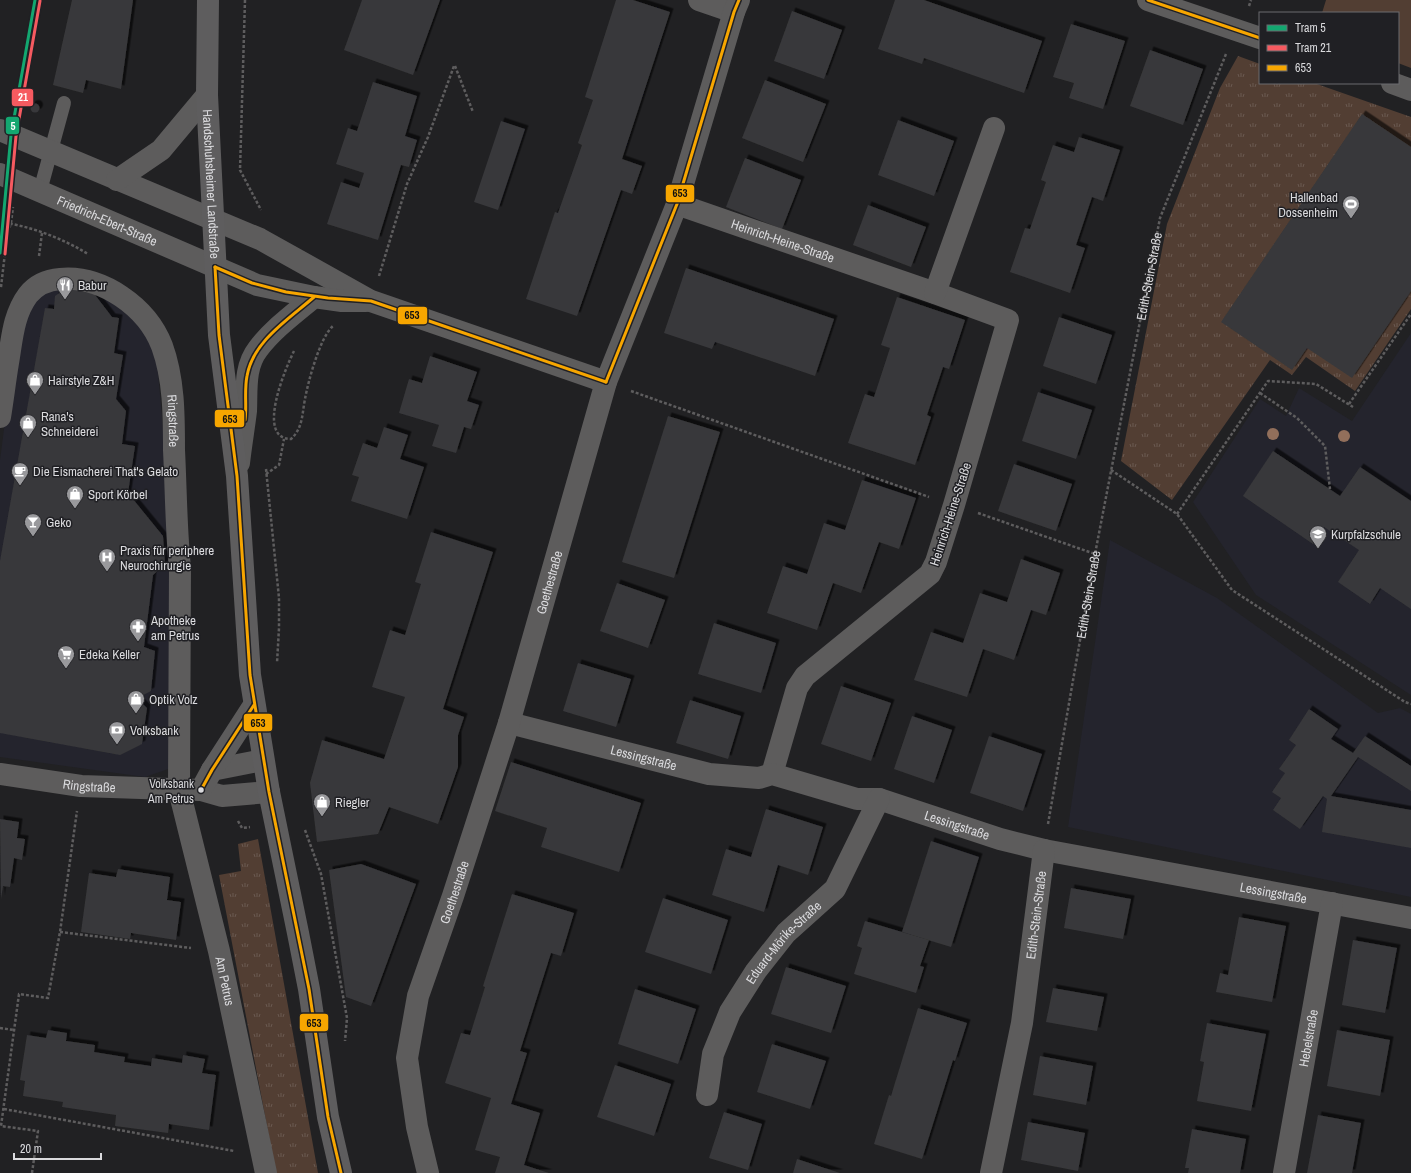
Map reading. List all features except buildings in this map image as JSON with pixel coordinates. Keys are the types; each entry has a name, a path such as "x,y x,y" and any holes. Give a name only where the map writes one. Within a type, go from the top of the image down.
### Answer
{"main road":[{"name":"Handschuhsheimer Landstraße","path":"208,0 207,95 219,335 237,476 250,668 254,705 269,792 309,989 328,1116 341,1173"}],"street":[{"path":"699,0 736,6"},
{"path":"1148,0 1259,38"},
{"name":"Goethestraße","path":"428,1173 416,1128 407,1058 418,996 453,896 509,723 606,382 677,204 736,6"},
{"path":"117,180 161,150 207,95"},
{"path":"935,292 994,128"},
{"path":"0,130 260,239 371,302 606,382"},
{"name":"Friedrich-Ebert-Straße","path":"0,174 257,285 314,297 342,301 371,302"},
{"name":"Heinrich-Heine-Straße","path":"677,204 935,292 1008,320 954,505 936,562 930,574 805,676 797,688 772,774"},
{"name":"Ringstraße","path":"0,417 14,325 29,294 37,286 49,280 67,278 84,280 103,286 126,299 142,314 156,332 170,376 173,399 177,534 180,568 179,790"},
{"path":"237,476 246,412 247,377 252,361 258,350 272,335 314,297"},
{"path":"201,790 212,770 254,705"},
{"name":"Lessingstraße","path":"509,723 708,774 759,778 772,774 857,799 879,799 1000,838 1044,850 1411,918"},
{"path":"212,770 263,760"},
{"name":"Ringstraße","path":"0,774 81,786 201,790 222,796 269,792"},
{"name":"Am Petrus","path":"179,790 219,951 264,1165"},
{"name":"Eduard-Mörike-Straße","path":"708,1095 713,1054 730,1012 756,971 786,933 835,889 879,799"},
{"name":"Edith-Stein-Straße","path":"991,1173 1022,1023 1044,850"},
{"name":"Hebelstraße","path":"1284,1173 1332,903"}],"lane":[{"path":"40,191 64,103"}],"path":[{"path":"245,0 240,170 263,213 260,239"},
{"name":"Edith-Stein-Straße","path":"1044,850 1095,554 1160,218 1235,30"},
{"path":"371,302 407,184 428,137 454,66 473,112"},
{"path":"0,222 11,223 42,232 40,249"},
{"path":"0,292 7,236 11,223"},
{"path":"1349,404 1411,314"},
{"path":"295,348 279,388 275,408 274,426 277,434 284,439 291,439 301,426 305,398 320,346 331,328 336,324"},
{"path":"1177,514 1268,381 1316,384 1353,407"},
{"path":"606,382 930,497"},
{"path":"1260,393 1297,418 1325,446 1330,489"},
{"path":"266,474 279,465 284,439"},
{"path":"265,466 279,598 277,669"},
{"path":"1111,470 1177,514 1232,590 1405,702 1411,704"},
{"path":"954,505 1095,554"},
{"path":"32,1173 38,1131 1,1126 19,994 48,998 60,932 81,786"},
{"path":"305,827 322,874 347,1018 345,1043"},
{"path":"60,932 219,951"},
{"path":"0,1028 14,1030"},
{"path":"4,1109 46,1116 264,1165"}],"shaded area":[{"path":"68,284 93,289 122,306 145,332 157,361 174,554 174,767 145,777 0,757 0,460 17,329 41,292"},
{"name":"Kurpfalzschule","path":"1411,333 1411,695 1256,595 1193,502 1260,399 1286,416 1299,388 1352,421"},
{"path":"1110,540 1217,598 1378,713 1400,708 1411,714 1411,897 1068,827"}],"green space":[{"path":"1326,0 1411,0 1411,68 1399,63 1399,12 1322,12"},
{"path":"1238,56 1259,64 1259,84 1317,84 1411,117 1411,309 1355,391 1306,357 1292,375 1270,360 1172,500 1121,461 1167,224 1220,88"},
{"path":"258,839 318,1173 276,1173 219,875 241,871 238,844"}],"tram line":[{"name":"5","path":"0,253 11,135 35,0"},
{"name":"21","path":"5,254 16,136 40,1"}],"transit line":[{"name":"653","path":"606,382 677,204 734,12 739,0"},
{"name":"653","path":"1148,0 1259,38"},
{"name":"653","path":"215,267 219,335 237,476 250,675 269,792 309,989 328,1117 341,1173"},
{"name":"653","path":"215,267 252,283 286,292 328,298 371,301 606,382"},
{"name":"653","path":"245,420 247,376 256,352 264,341 283,322 314,297"},
{"name":"653","path":"201,790 212,770 254,705"}],"place":[{"name":"Hallenbad Dossenheim","path":"1351,219"},
{"name":"Babur","path":"65,300"},
{"name":"Hairstyle Z&H","path":"35,395"},
{"name":"Rana's Schneiderei","path":"28,438"},
{"name":"Die Eismacherei That's Gelato","path":"20,486"},
{"name":"Sport Körbel","path":"75,509"},
{"name":"Geko","path":"33,537"},
{"name":"Kurpfalzschule","path":"1318,549"},
{"name":"Praxis für periphere Neurochirurgie","path":"107,572"},
{"name":"Apotheke am Petrus","path":"138,642"},
{"name":"Edeka Keller","path":"66,669"},
{"name":"Optik Volz","path":"136,714"},
{"name":"Volksbank","path":"117,745"},
{"name":"Volksbank Am Petrus","path":"201,790"},
{"name":"Riegler","path":"322,817"}]}
